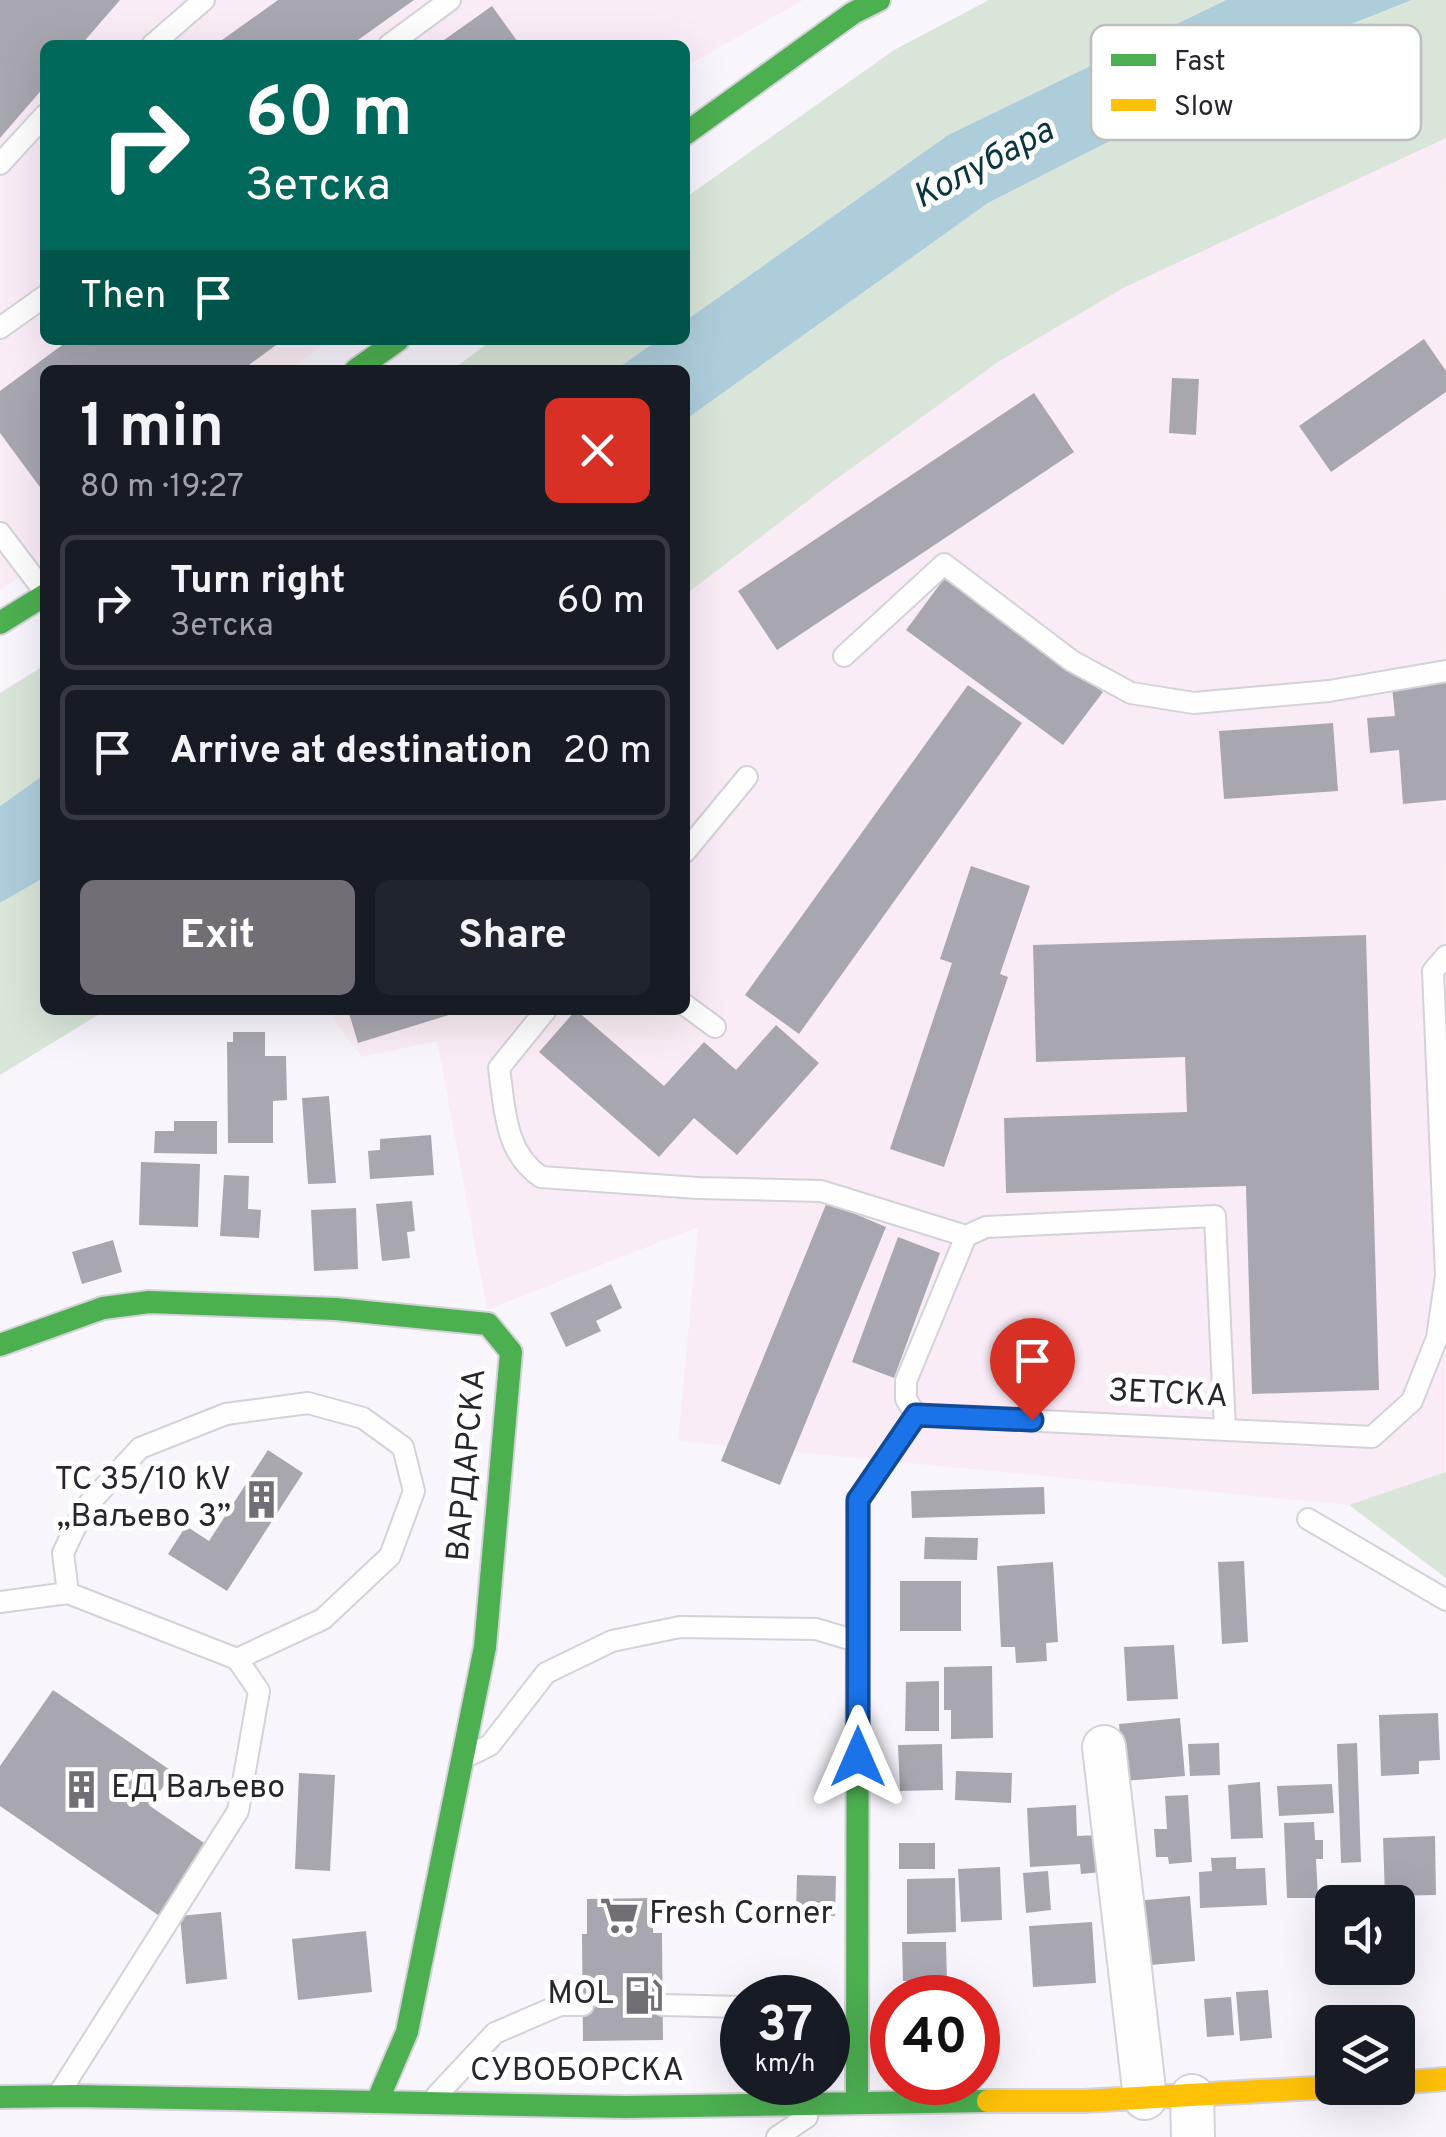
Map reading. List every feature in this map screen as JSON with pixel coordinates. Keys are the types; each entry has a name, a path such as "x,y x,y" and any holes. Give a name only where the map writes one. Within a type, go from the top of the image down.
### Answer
{"street":[{"path":"690,130 849,7 879,0"},
{"path":"363,365 391,345"},
{"path":"0,622 40,596"},
{"name":"ВАРДАРСКА","path":"0,1346 103,1308 148,1302 336,1309 488,1324 511,1352 484,1647 407,2032 377,2113"},
{"path":"858,1500 858,2111"},
{"path":"1104,1747 1145,2098"},
{"path":"1415,2081 1446,2079"},
{"name":"СУВОБОРСКА","path":"848,2105 858,2111 1145,2098 1192,2116 1315,2091"},
{"name":"СУВОБОРСКА","path":"0,2097 57,2096 377,2113 429,2104 587,2114 720,2100"}],"lane":[{"path":"158,40 204,0"},
{"path":"395,40 450,0"},
{"path":"0,164 40,120"},
{"path":"0,328 40,300"},
{"path":"0,533 8,558 40,588"},
{"path":"844,656 944,564 1072,660 1131,693 1194,704 1329,691 1446,671"},
{"path":"690,846 747,777"},
{"name":"ЗЕТСКА","path":"916,1415 1372,1437 1412,1401 1437,1338 1446,1276 1433,970 1446,956"},
{"path":"690,1008 715,1027"},
{"path":"542,1015 499,1068 512,1144 529,1169 541,1177 698,1188 821,1190 966,1236"},
{"path":"858,1500 916,1415 906,1399 906,1381 966,1236 986,1226 1215,1216 1225,1430"},
{"path":"68,1593 63,1553 84,1509 140,1448 226,1414 308,1403 363,1418 403,1447 414,1491 390,1556 323,1619 237,1659"},
{"path":"1308,1519 1446,1600"},
{"path":"0,1602 68,1593 237,1659 259,1691 238,1811 57,2096"},
{"path":"462,1759 490,1745 546,1673 612,1642 680,1628 816,1629 858,1642"},
{"path":"429,2104 495,2033 560,2005 583,2005"},
{"path":"663,2006 720,2007"},
{"path":"777,2137 811,2105"},
{"path":"626,2107 654,2127"}],"shaded area":[{"path":"0,0 803,0 690,64 690,40 40,40 40,345 322,345 296,365 40,365 40,563 0,590"},
{"path":"989,0 1226,0 1175,25 1091,25 1091,66 948,135 690,317 690,194 894,50"},
{"path":"1412,0 1446,0 1446,138 1125,287 998,362 690,591 690,416 988,203 1112,140 1421,140 1421,25 1349,25"},
{"path":"1446,123 1445,1474 1349,1505 678,1441 698,1227 487,1310 437,1041 361,1057 331,1015 690,1015 690,576 997,348 1412,140 1421,140 1421,136"},
{"path":"485,345 651,345 622,365 459,365"},
{"path":"40,668 40,778 0,806 0,693"},
{"path":"40,880 40,1015 98,1015 0,1075 0,903"},
{"path":"1446,1472 1446,1578 1349,1505"}],"water":[{"path":"1226,0 1412,0 1349,25 1175,25"},
{"name":"Колубара","path":"1091,66 1091,140 1112,140 988,203 690,416 690,365 622,365 651,345 690,345 690,317 948,135"},
{"path":"40,778 40,880 0,903 0,806"}],"building":[{"path":"0,0 120,0 85,40 40,40 40,92 0,138"},
{"path":"278,0 414,0 358,40 222,40"},
{"path":"492,6 516,40 444,40"},
{"path":"1424,339 1446,371 1446,392 1331,472 1299,426"},
{"path":"62,345 276,345 249,365 40,365 40,487 0,433 0,391"},
{"path":"1172,378 1199,379 1196,435 1169,433"},
{"path":"1034,393 1074,452 777,650 738,591"},
{"path":"946,576 1103,692 1063,745 906,630"},
{"path":"1446,683 1446,800 1403,804 1399,750 1370,753 1367,718 1395,716 1392,687"},
{"path":"968,685 1022,723 799,1034 745,995"},
{"path":"1333,723 1338,791 1224,799 1219,731"},
{"path":"971,866 1030,886 1000,974 1008,977 944,1167 890,1149 952,963 940,959"},
{"path":"1366,935 1379,1390 1252,1394 1246,1186 1006,1193 1004,1118 1187,1112 1185,1057 1036,1062 1033,945"},
{"path":"350,1015 449,1015 358,1043"},
{"path":"572,1015 582,1015 664,1086 704,1042 736,1070 776,1025 819,1063 737,1155 694,1118 659,1157 539,1052"},
{"path":"233,1032 265,1032 265,1056 286,1056 287,1100 273,1101 273,1143 228,1143 227,1042 233,1042"},
{"path":"329,1096 336,1183 308,1184 302,1098"},
{"path":"174,1121 217,1121 217,1154 154,1153 155,1131 174,1131"},
{"path":"431,1135 434,1175 370,1179 368,1151 380,1150 380,1139"},
{"path":"141,1162 200,1164 198,1227 139,1225"},
{"path":"224,1175 249,1176 248,1209 261,1210 259,1238 220,1236"},
{"path":"412,1201 415,1231 407,1232 410,1258 382,1261 376,1204"},
{"path":"827,1202 886,1227 780,1485 721,1461"},
{"path":"356,1208 358,1269 314,1271 311,1210"},
{"path":"898,1237 940,1253 894,1378 852,1362"},
{"path":"113,1240 122,1272 82,1284 72,1252"},
{"path":"611,1284 622,1308 596,1321 601,1331 566,1347 550,1313"},
{"name":"ТС 35/10 kV „Ваљево 3”","path":"268,1450 303,1473 227,1591 168,1554 186,1526 209,1541"},
{"path":"1044,1487 1045,1514 912,1518 911,1491"},
{"path":"925,1537 978,1538 977,1560 924,1559"},
{"path":"1244,1561 1248,1642 1222,1644 1218,1562"},
{"path":"1053,1562 1058,1642 1046,1643 1047,1661 1016,1663 1015,1647 1001,1647 997,1566"},
{"path":"900,1581 961,1581 961,1631 900,1631"},
{"path":"1174,1645 1178,1699 1127,1701 1124,1647"},
{"path":"992,1666 993,1738 951,1739 951,1710 944,1710 944,1667"},
{"path":"939,1681 939,1731 905,1731 906,1682"},
{"name":"ЕД Ваљево","path":"53,1690 173,1772 150,1806 210,1847 161,1917 0,1806 0,1766"},
{"path":"1438,1713 1440,1760 1419,1761 1419,1774 1381,1776 1379,1715"},
{"path":"1180,1718 1185,1776 1124,1781 1119,1724"},
{"path":"1219,1743 1220,1775 1190,1776 1188,1744"},
{"path":"1357,1743 1361,1862 1341,1863 1337,1744"},
{"path":"942,1744 943,1790 900,1791 898,1745"},
{"path":"956,1771 1012,1773 1011,1803 955,1800"},
{"path":"299,1773 335,1775 330,1871 295,1869"},
{"path":"1260,1782 1263,1838 1231,1839 1228,1785"},
{"path":"1332,1784 1334,1813 1279,1816 1277,1786"},
{"path":"1188,1795 1192,1862 1169,1864 1168,1857 1156,1857 1154,1829 1167,1829 1165,1796"},
{"path":"1076,1805 1077,1836 1099,1835 1101,1872 1081,1874 1080,1864 1030,1867 1027,1808"},
{"path":"1314,1822 1315,1840 1323,1840 1323,1859 1316,1859 1315,1898 1287,1898 1284,1823"},
{"path":"1435,1836 1436,1895 1415,1895 1415,1885 1385,1885 1383,1838"},
{"path":"899,1843 935,1843 935,1869 899,1869"},
{"path":"1236,1857 1236,1869 1265,1868 1267,1905 1200,1908 1199,1872 1212,1871 1211,1858"},
{"path":"1000,1867 1002,1920 961,1922 958,1869"},
{"path":"1048,1871 1051,1910 1026,1913 1023,1873"},
{"path":"797,1875 836,1876 835,1916 796,1915"},
{"path":"955,1878 956,1932 907,1934 907,1879"},
{"path":"1190,1896 1195,1961 1140,1966 1135,1901"},
{"path":"653,1898 653,1933 662,1933 663,2040 583,2041 582,1934 587,1934 587,1899"},
{"path":"221,1912 227,1979 186,1984 180,1916"},
{"path":"1092,1922 1096,1983 1033,1987 1029,1926"},
{"path":"366,1931 372,1992 298,2000 292,1939"},
{"path":"902,1942 946,1942 947,1975 903,1975"},
{"path":"1268,1990 1272,2038 1240,2041 1236,1992"},
{"path":"1231,1997 1234,2035 1207,2037 1204,1999"}],"traffic: fast":[{"path":"690,130 853,13 879,0"},
{"path":"363,365 391,345"},
{"path":"0,623 40,598"},
{"path":"0,1345 103,1308 149,1302 336,1309 488,1324 511,1352 485,1647 407,2032 377,2102"},
{"path":"857,2102 858,1500"},
{"path":"0,2097 626,2107 870,2103"}],"traffic: slow":[{"path":"1415,2082 1446,2079"},
{"path":"1000,2101 1084,2101 1315,2088"}],"place":[{"name":"ТС 35/10 kV „Ваљево 3”","path":"261,1499"},
{"name":"ЕД Ваљево","path":"81,1789"},
{"name":"Fresh Corner","path":"619,1915"},
{"name":"MOL","path":"644,1995"}],"route":[{"path":"858,1757 858,1500 916,1415 1032,1420"}]}
